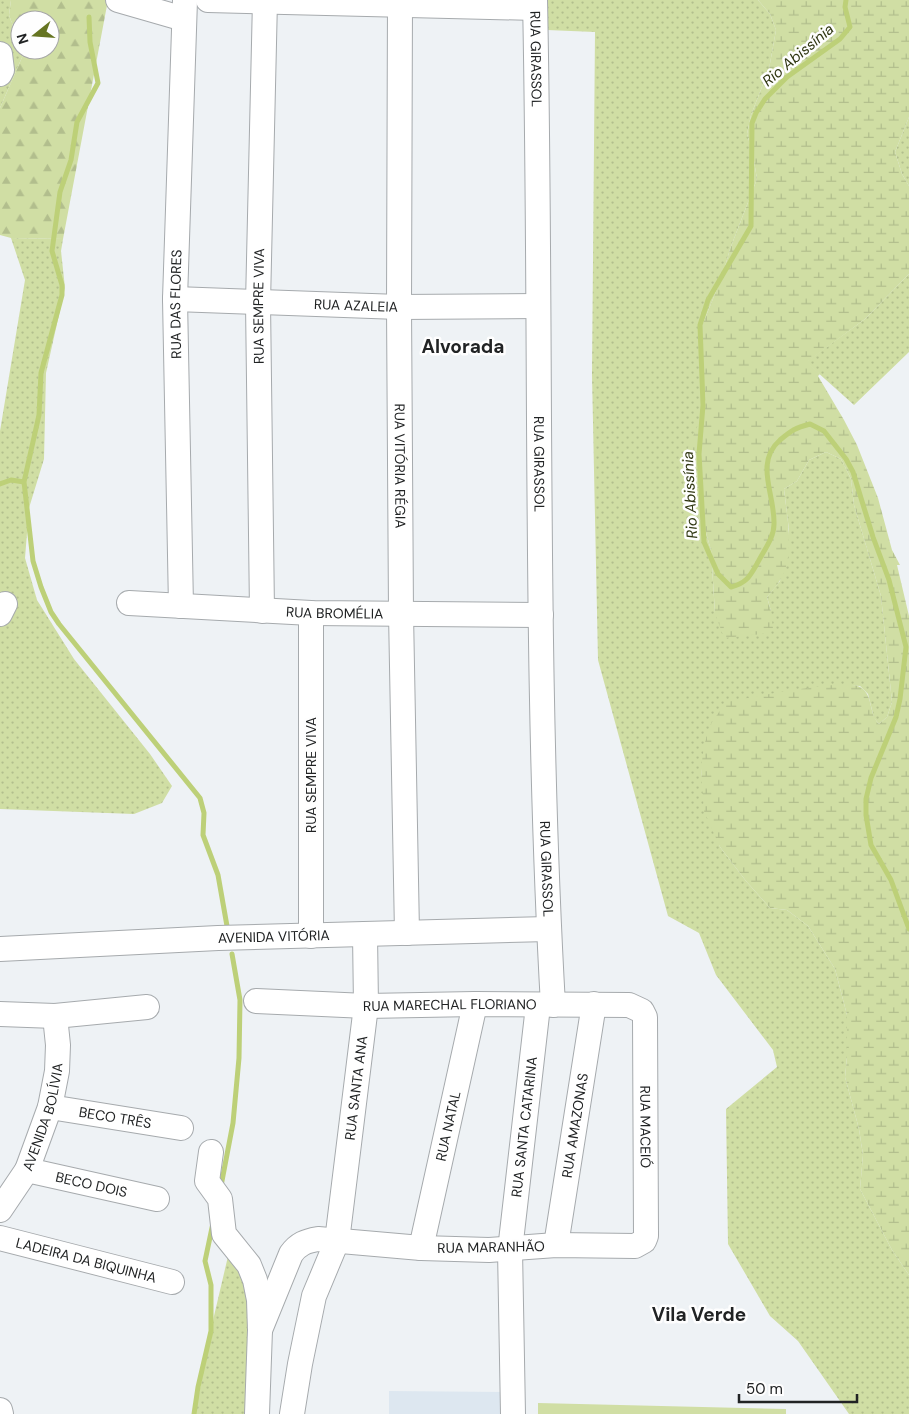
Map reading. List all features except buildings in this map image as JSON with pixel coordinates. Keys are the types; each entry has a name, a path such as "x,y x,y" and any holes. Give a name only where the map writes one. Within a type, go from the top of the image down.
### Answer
{"street":[{"path":"118,0 184,10"},
{"path":"208,0 535,4"},
{"name":"RUA SEMPRE VIVA","path":"262,611 258,303 265,1"},
{"name":"RUA VITÓRIA RÉGIA","path":"400,3 401,613 407,933"},
{"name":"RUA GIRASSOL","path":"535,4 541,615 548,928 545,1005"},
{"name":"RUA DAS FLORES","path":"181,606 175,300 184,10"},
{"path":"0,54 2,70 0,74"},
{"name":"RUA AZALEIA","path":"175,300 399,307 538,306"},
{"name":"RUA BROMÉLIA","path":"129,603 311,613 541,615"},
{"name":"RUA SEMPRE VIVA","path":"311,613 311,936"},
{"name":"AVENIDA VITÓRIA","path":"0,948 218,938 548,928"},
{"name":"RUA SANTA ANA","path":"292,1414 314,1296 337,1241 366,1006 365,934"},
{"name":"RUA MARECHAL FLORIANO","path":"256,1001 366,1006 594,1004 629,1005 642,1011"},
{"name":"RUA NATAL","path":"421,1248 475,1004"},
{"name":"RUA AMAZONAS","path":"556,1245 594,1004"},
{"name":"RUA SANTA CATARINA","path":"513,1414 510,1250 545,1005"},
{"path":"0,1014 55,1016 147,1008"},
{"name":"RUA MACEIÓ","path":"642,1011 645,1017 646,1236 644,1241"},
{"name":"AVENIDA BOLÍVIA","path":"0,1210 27,1170 50,1107 57,1071 58,1045 55,1016"},
{"name":"BECO TRÊS","path":"50,1107 181,1128"},
{"path":"211,1152 208,1181 220,1199 224,1234 249,1265 255,1280 259,1300 258,1414"},
{"name":"BECO DOIS","path":"27,1170 157,1199"},
{"name":"LADEIRA DA BIQUINHA","path":"0,1238 172,1282"},
{"name":"RUA MARANHÃO","path":"260,1330 291,1254 297,1246 306,1241 318,1239 421,1248 510,1250 556,1245 635,1246 644,1241"},
{"path":"0,1410 1,1414"}],"shaded area":[{"path":"389,1391 504,1392 504,1414 389,1414"}],"green space":[{"path":"0,0 11,0 9,15 10,60 21,60 0,108"},
{"path":"11,0 108,0 63,239 11,238 0,235 0,108 21,60 60,60 60,10 10,10 10,18 9,15"},
{"path":"547,0 758,0 770,14 776,30 769,69 751,115 747,134 757,179 730,249 722,277 703,323 706,400 693,509 704,526 711,550 715,613 771,611 767,597 780,581 789,530 784,489 797,481 809,460 826,452 841,459 851,479 854,505 881,596 892,702 887,717 879,724 874,718 868,694 860,686 842,685 701,769 703,786 720,847 770,908 787,910 808,926 835,969 847,1015 845,1077 859,1129 863,1155 860,1189 892,1250 909,1275 909,1414 849,1414 798,1341 770,1316 728,1244 726,1109 777,1067 773,1050 716,975 699,933 668,916 598,660 592,375 595,32 547,30"},
{"path":"758,0 909,0 909,117 895,152 902,174 909,186 909,274 865,319 807,362 820,374 818,376 857,445 878,498 892,550 900,565 897,565 909,616 909,1275 892,1250 860,1189 863,1155 859,1129 845,1077 847,1015 835,969 808,926 787,910 770,908 746,881 720,847 704,811 701,769 704,746 710,725 726,702 817,687 851,685 864,690 869,699 873,715 879,724 887,717 892,702 881,596 854,505 851,479 841,459 826,452 809,460 797,481 784,489 789,549 784,572 767,597 773,629 762,634 724,638 715,613 711,550 704,526 693,509 685,487 683,460 703,413 706,400 700,350 703,323 722,277 730,249 757,179 747,134 751,115 769,69 776,30 770,14"},
{"path":"909,117 909,186 902,174 895,152"},
{"path":"11,238 63,239 61,251 65,288 46,373 44,459 29,508 25,558 37,600 74,659 150,754 172,786 162,803 134,814 0,809 0,431 25,280"},
{"path":"909,274 909,352 854,405 806,362 865,319"},
{"path":"229,1252 239,1256 249,1307 245,1414 195,1414 214,1316"},
{"path":"538,1403 786,1409 786,1414 538,1414"}],"waterway":[{"name":"Rio Abissínia","path":"846,0 845,7 850,27 840,39 787,77 765,99 752,123 751,226 708,300 700,325 703,405 699,454 704,542 718,574 731,587 741,583 753,571 774,529 767,469 772,449 780,440 797,428 810,424 824,431 846,459 853,472 873,537 889,580 906,647 896,717 871,778 866,799 866,815 871,845 891,880 909,929"},
{"path":"89,17 90,42 98,83 77,122 71,160 60,192 52,251 62,285 62,295 41,373 39,415 24,482 33,561 51,612 59,624 200,798 204,813 203,835 218,875 227,926"},
{"path":"0,484 11,480 24,482"},
{"path":"221,1186 233,1123 239,1058 240,1000 232,954"},
{"path":"194,1414 211,1331 211,1285 205,1261 213,1223"}],"district":[{"name":"Alvorada","path":"463,346"},
{"name":"Vila Verde","path":"699,1314"}]}
